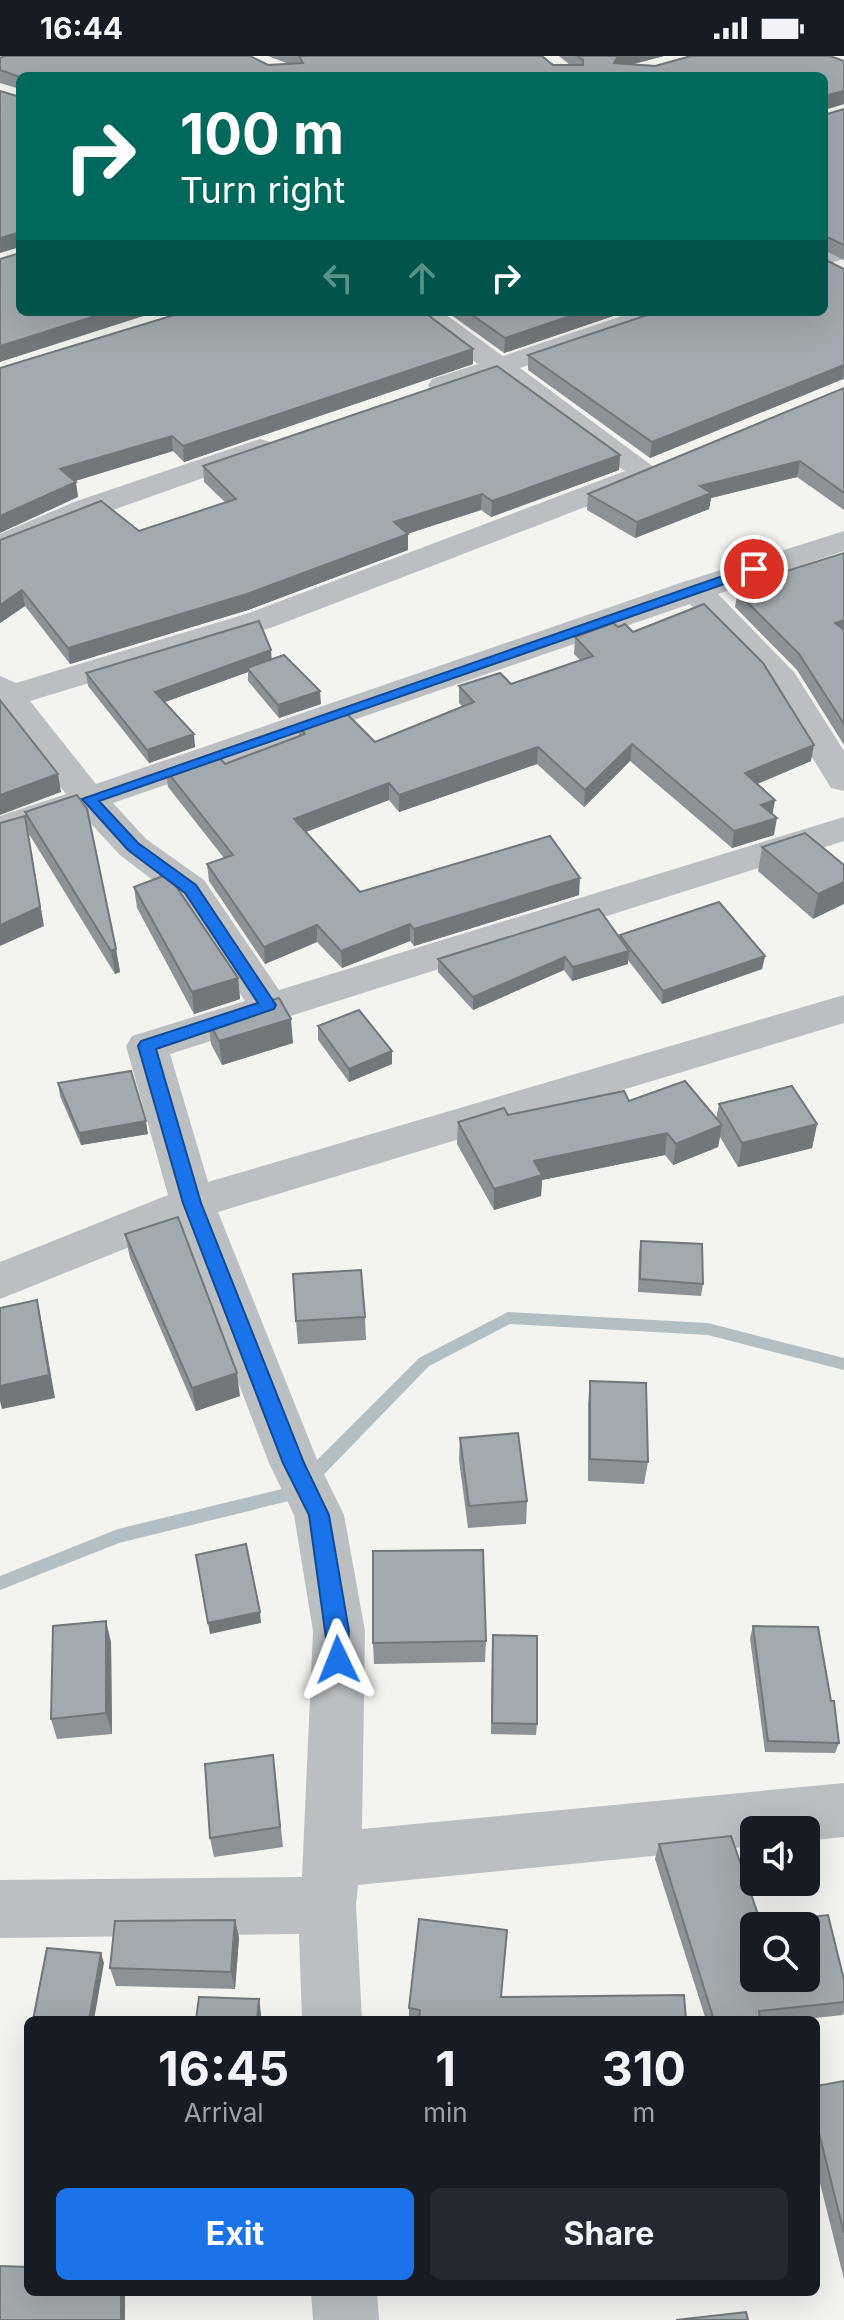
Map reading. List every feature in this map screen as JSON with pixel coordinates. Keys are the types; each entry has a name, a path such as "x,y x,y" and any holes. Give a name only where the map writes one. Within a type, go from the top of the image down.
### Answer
{"street":[{"path":"268,1005 190,889 133,847 89,799 6,691 261,620 661,467 497,367 429,316"},
{"path":"409,397 649,316"},
{"path":"0,545 85,509 291,438"},
{"path":"0,829 844,540"},
{"path":"694,589 777,672 833,741 844,780"},
{"path":"332,2016 330,1883 339,1631 319,1515 294,1463 192,1203 147,1046 268,1005 844,829"},
{"path":"0,1281 192,1203 844,1009"},
{"path":"0,1909 330,1883 844,1810"},
{"path":"344,2296 346,2320"}],"building":[{"path":"250,56 268,65 303,63 299,56 542,56 553,65 583,65 583,60 577,56 618,56 614,63 655,66 691,56 830,56 844,61 844,91 828,95 828,72 16,72 16,76 0,70 0,58"},
{"path":"0,91 16,96 16,233 0,238"},
{"path":"844,109 844,245 828,237 828,114"},
{"path":"16,254 16,316 95,316 0,346 0,259"},
{"path":"828,261 844,269 844,365 652,442 528,355 644,316 828,316"},
{"path":"171,316 429,316 473,349 183,446 172,436 60,469 76,482 0,516 0,368"},
{"path":"474,316 570,316 505,338"},
{"path":"497,366 620,455 492,501 482,494 394,522 408,534 247,594 68,648 22,590 0,605 0,540 101,501 139,531 236,499 203,466"},
{"path":"844,388 844,493 800,461 700,486 711,493 637,522 588,494"},
{"path":"844,553 844,620 835,623 844,630 844,724 799,654 737,592 744,589 739,586"},
{"path":"704,604 763,663 814,745 745,773 775,800 761,805 777,818 734,831 632,744 585,790 538,747 399,795 389,783 294,819 360,892 550,836 580,878 414,929 410,924 341,951 317,925 264,947 207,864 233,855 166,770 215,753 225,764 305,734 298,725 343,710 375,742 474,702 459,686 500,673 511,684 593,656 575,637 613,623 618,627 625,624 633,632"},
{"path":"259,621 271,650 155,692 194,734 147,750 86,673"},
{"path":"284,655 320,691 278,705 247,668"},
{"path":"0,700 58,774 0,795"},
{"path":"77,795 87,809 116,949 111,951 25,812"},
{"path":"25,816 40,907 0,925 0,823"},
{"path":"805,833 844,865 844,882 818,894 762,847"},
{"path":"166,875 238,978 192,992 134,887"},
{"path":"719,902 765,956 663,991 620,935"},
{"path":"599,909 629,951 573,967 565,957 473,997 438,959"},
{"path":"279,998 291,1019 219,1041 208,1020"},
{"path":"359,1010 392,1051 349,1069 318,1026"},
{"path":"131,1071 146,1121 79,1133 58,1083"},
{"path":"685,1081 722,1125 676,1144 667,1133 534,1161 542,1175 494,1189 458,1122 504,1108 508,1115 624,1091 629,1101"},
{"path":"792,1086 817,1124 742,1143 719,1104"},
{"path":"178,1217 237,1373 192,1388 125,1234"},
{"path":"641,1241 702,1244 703,1284 640,1279"},
{"path":"361,1270 365,1317 296,1321 293,1274"},
{"path":"37,1300 49,1375 0,1386 0,1308"},
{"path":"590,1381 646,1383 648,1462 590,1459"},
{"path":"518,1433 527,1501 469,1506 460,1438"},
{"path":"246,1544 260,1612 208,1623 196,1555"},
{"path":"483,1550 486,1641 373,1643 373,1551"},
{"path":"106,1621 106,1713 51,1719 53,1626"},
{"path":"753,1626 818,1627 831,1701 834,1701 839,1743 768,1741"},
{"path":"493,1635 537,1636 537,1724 492,1723"},
{"path":"273,1755 280,1827 210,1838 205,1764"},
{"path":"731,1836 740,1862 740,1896 752,1896 757,1912 740,1912 740,1992 820,1992 820,1916 828,1915 844,1980 844,2002 759,2011 760,2016 713,2016 659,1844"},
{"path":"419,1919 507,1930 501,1997 684,1995 686,2016 419,2016 420,2010 409,2008"},
{"path":"235,1920 231,1972 110,1968 115,1921"},
{"path":"47,1948 101,1953 90,2016 34,2016"},
{"path":"199,1997 259,1999 257,2016 197,2016"},
{"path":"844,2081 844,2233 820,2137 820,2085"},
{"path":"0,2266 24,2267 24,2296 121,2296 121,2320 0,2320"},
{"path":"746,2312 748,2320 676,2320"}],"waterway":[{"path":"0,1583 118,1536 295,1493 424,1362 508,1318 708,1329 844,1364"}],"route":[{"path":"338,1660 339,1631 319,1515 294,1463 192,1203 147,1046 268,1005 190,889 133,847 89,799 754,569"}]}
